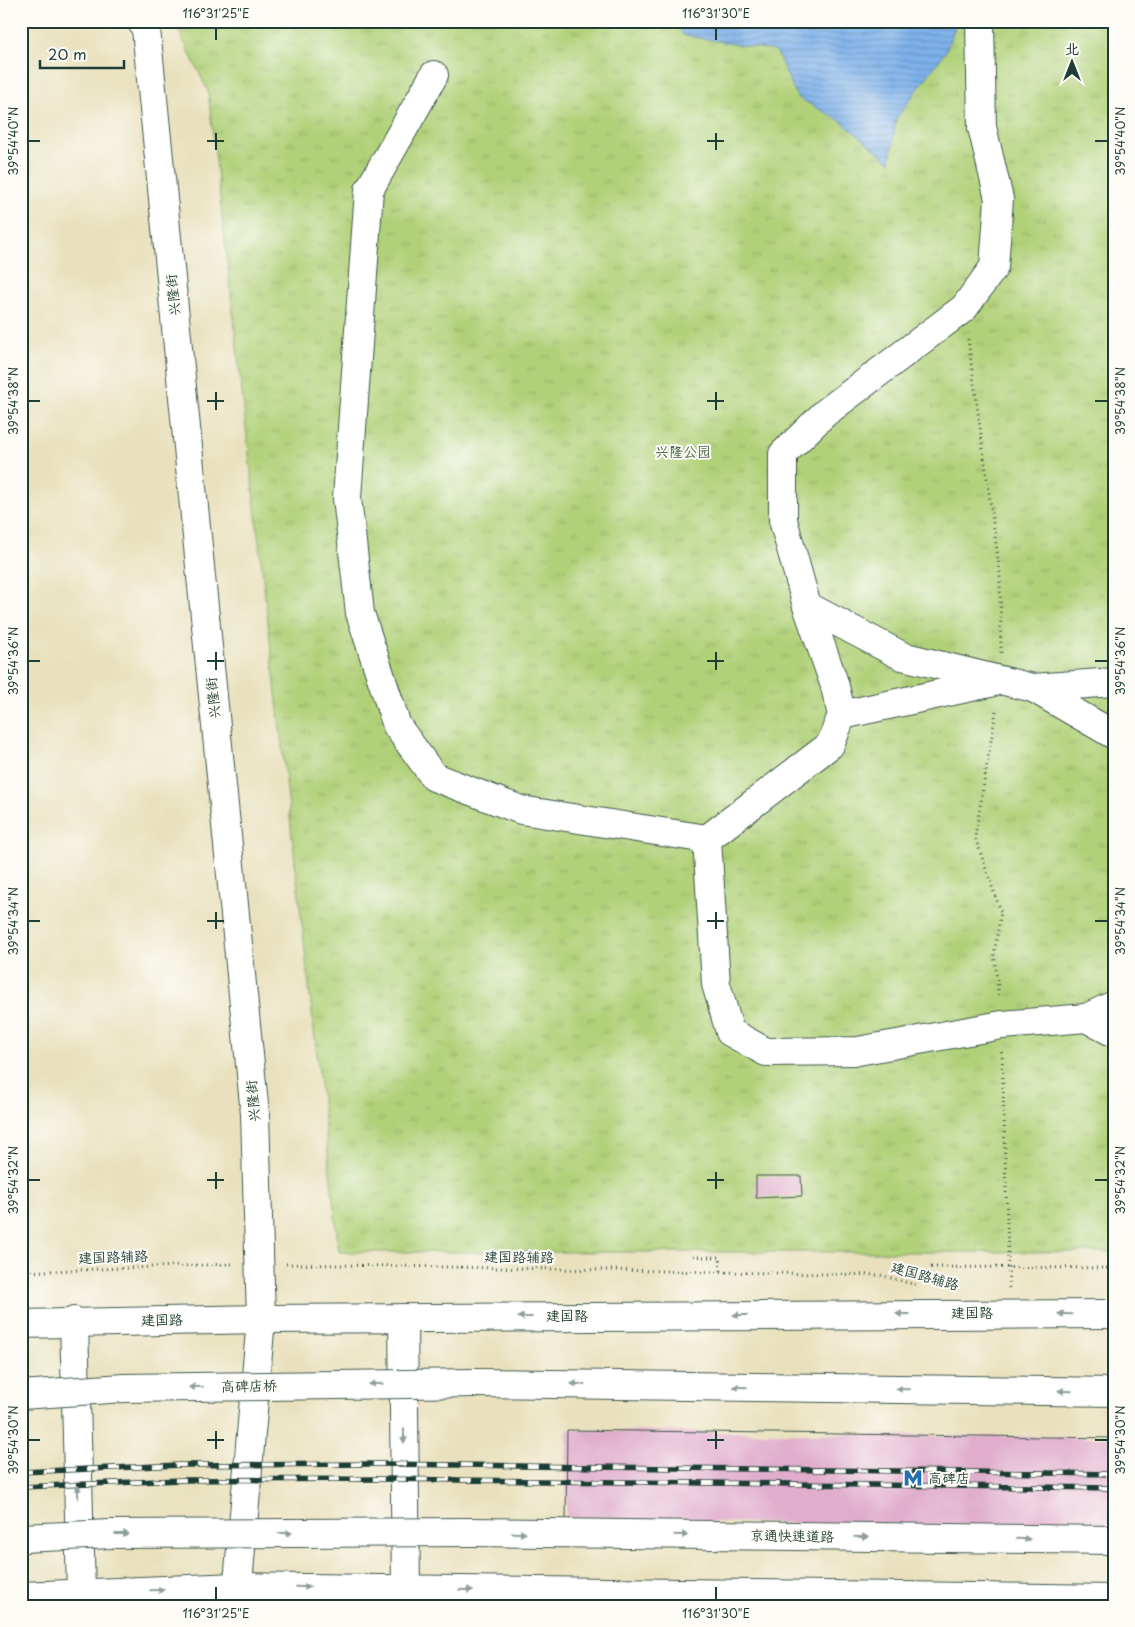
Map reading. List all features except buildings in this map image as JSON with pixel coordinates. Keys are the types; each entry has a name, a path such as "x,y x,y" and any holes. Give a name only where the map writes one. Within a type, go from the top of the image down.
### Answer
{"main road":[{"name":"兴隆街","path":"141,21 146,29 254,1104 261,1319 237,1596"},
{"path":"434,75 369,190 347,498 360,613 397,726 434,777 521,810 707,839 830,744 842,715 834,683 807,606 783,520 783,454 825,413 964,308 994,267 999,200 982,126 980,21"},
{"path":"807,606 902,656 1033,688 1114,734"},
{"path":"842,715 1001,680"},
{"path":"1033,688 1114,682"},
{"path":"707,839 716,984 730,1032 766,1052 858,1051 1002,1025 1086,1018 1114,1004"},
{"path":"1086,1018 1114,1033"},
{"name":"建国路","path":"21,1324 261,1319 1010,1313 1114,1314"},
{"path":"403,1318 406,1589"},
{"path":"74,1322 81,1593"},
{"name":"高碑店桥","path":"21,1396 124,1388 477,1383 1114,1392"},
{"name":"京通快速道路","path":"21,1538 111,1534 470,1532 1114,1540"},
{"path":"21,1596 81,1593 237,1596 406,1589 1050,1602 1114,1599"},
{"path":"616,1592 646,1606"}],"path":[{"path":"1002,1025 1010,1313"},
{"path":"693,1257 720,1257 721,1272"},
{"name":"建国路辅路","path":"21,1272 259,1263 880,1275 917,1286"},
{"path":"931,1267 1114,1268"}],"green space":[{"name":"兴隆公园","path":"174,21 1114,21 1114,1252 339,1252 208,91"}],"water":[{"path":"677,21 957,21 946,51 896,119 890,162 841,121 797,97 776,51 683,35"}],"railway":[{"path":"21,1472 181,1465 381,1464 1114,1474"},
{"path":"21,1487 181,1480 381,1479 1114,1488"}],"place":[{"name":"高碑店","path":"913,1478"}]}
